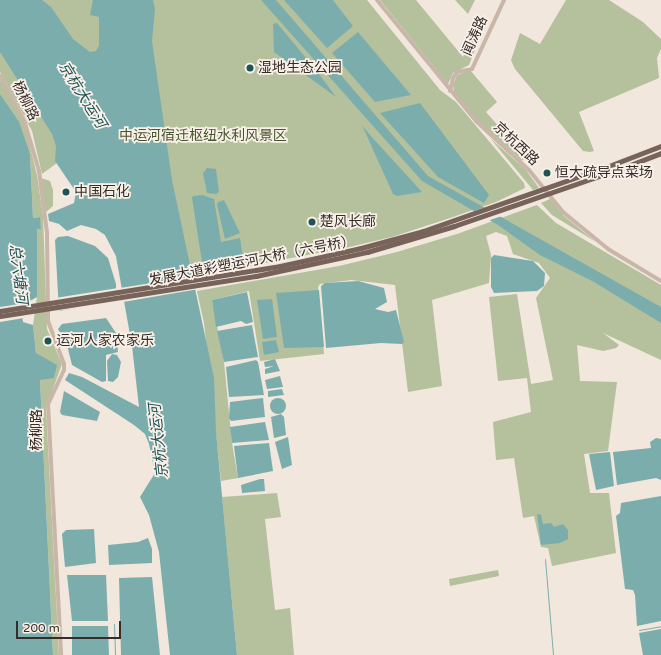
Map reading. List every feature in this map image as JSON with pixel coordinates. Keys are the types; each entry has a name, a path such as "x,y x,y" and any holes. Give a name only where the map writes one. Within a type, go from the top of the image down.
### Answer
{"main road":[{"name":"发展大道彩塑运河大桥（六号桥）","path":"0,311 280,266 361,248 445,224 661,146"},
{"name":"发展大道彩塑运河大桥（六号桥）","path":"0,316 256,276 367,252 454,226 617,170 661,153"}],"street":[{"name":"京杭西路","path":"377,0 450,91 486,132 529,170 576,225 608,249 661,281"},
{"name":"闻涛路","path":"450,91 453,78 457,72 472,69 504,0"},
{"name":"杨柳路","path":"0,76 25,123 39,171 47,233 48,321 64,364 64,370 48,404 61,655"}],"green space":[{"name":"中运河宿迁枢纽水利风景区","path":"0,0 367,0 440,90 456,102 524,183 525,188 496,202 392,237 345,248 249,266 122,284 116,256 105,235 57,163 42,174 32,131 0,72"},
{"path":"380,0 416,0 463,57 473,34 479,40 469,65 453,73 448,84"},
{"path":"455,0 475,0 468,14"},
{"path":"566,0 609,0 643,22 661,39 661,49 657,58 659,78 579,112 594,151 590,152 583,151 515,69 511,60 520,33 540,44"},
{"path":"470,70 497,102 486,112 516,146 514,149 524,159 522,161 479,122 454,92 453,85 457,75"},
{"path":"0,80 24,122 37,175 43,216 47,329 62,364 46,408 59,655 53,655 40,380 45,377 36,353 33,325 37,297 37,229 41,229 39,217 33,218 30,154 0,94"},
{"path":"490,138 526,170 539,188 533,190"},
{"path":"41,178 50,181 53,190 53,206 46,212"},
{"path":"550,199 564,216 596,242 552,215 541,203"},
{"path":"537,205 556,223 661,285 661,360 603,333 619,345 616,348 603,351 577,345 580,381 617,382 608,451 584,454 590,493 609,493 616,553 552,566 548,548 541,547 534,516 523,518 514,458 496,460 493,422 531,412 527,378 498,381 489,297 517,294 531,384 553,380 536,298 550,278 539,263 513,254 507,236 496,232 486,236 491,255 489,283 432,300 442,386 408,392 395,285 351,280 320,284 318,287 324,354 260,361 249,291 212,300 224,362 232,443 238,478 221,481 204,323 197,291 339,266 397,252 457,234"},
{"path":"277,493 281,517 265,519 275,610 290,608 294,655 237,655 222,497"},
{"path":"498,570 499,576 450,586 449,579"}],"water":[{"name":"京杭大运河","path":"0,0 42,0 51,7 73,39 90,52 96,51 99,46 99,17 90,15 93,0 153,0 155,9 152,41 172,180 214,378 216,432 237,655 170,655 159,552 149,515 140,497 155,473 149,444 145,434 134,425 65,380 69,373 82,377 139,407 132,346 116,256 105,235 96,229 81,225 67,231 59,224 49,221 48,214 74,203 76,192 55,161 56,146 52,134 0,52"},
{"path":"261,0 276,0 428,176 661,307 661,323 594,282 540,255 498,225 422,181"},
{"path":"284,0 333,0 353,26 327,48"},
{"path":"277,23 336,97 274,52 273,24"},
{"path":"358,32 411,95 375,102 332,53"},
{"name":"总六塘河","path":"0,94 19,122 30,154 33,218 40,217 41,229 37,229 37,297 21,306 23,322 33,325 36,353 57,365 54,378 40,380 53,655 0,655"},
{"path":"420,103 489,195 484,203 438,177 380,113"},
{"path":"362,125 422,192 397,196 393,194"},
{"path":"207,168 216,169 219,192 216,194 207,193 203,173"},
{"path":"202,195 214,199 221,242 240,238 243,258 234,267 207,271 203,268 192,198 193,196"},
{"path":"224,200 240,233 225,239 217,205 218,202"},
{"path":"68,236 95,246 108,258 116,284 116,301 59,311 55,240 58,237"},
{"path":"494,255 533,261 545,273 544,286 537,291 494,293 491,287 491,258"},
{"path":"358,281 384,288 387,302 375,309 388,312 396,310 404,342 402,344 381,343 326,348 321,286 325,283"},
{"path":"319,290 324,347 284,348 276,293"},
{"path":"247,292 253,322 246,324 241,321 216,327 212,300"},
{"path":"272,299 277,337 263,339 257,300"},
{"path":"106,318 116,333 118,352 106,355 106,381 102,382 72,365 67,345 58,329 62,324"},
{"path":"252,325 258,357 224,362 217,331"},
{"path":"276,340 279,352 264,355 262,342"},
{"path":"112,354 117,355 121,362 118,377 113,382 108,381 107,361"},
{"path":"275,359 280,371 265,374 265,369 274,366 265,367 264,362"},
{"path":"256,360 258,362 264,395 229,397 226,367"},
{"path":"280,376 283,387 267,389 265,380"},
{"path":"282,389 284,395 268,397 268,391"},
{"path":"64,391 100,412 97,421 62,415 60,412"},
{"path":"263,398 265,417 231,421 229,418 230,402"},
{"path":"278,398 284,400 286,406 284,412 278,414 272,412 270,406 272,400"},
{"path":"281,414 284,417 286,435 274,438 271,417"},
{"path":"265,422 269,440 232,443 230,427"},
{"path":"288,437 292,465 282,469 275,442"},
{"path":"656,438 661,439 661,480 656,478 617,485 613,452 651,448 650,442"},
{"path":"269,443 273,471 238,478 234,446"},
{"path":"610,452 614,486 596,490 589,454"},
{"path":"264,479 265,491 242,493 241,485"},
{"path":"661,496 661,621 637,626 635,595 633,590 625,589 616,516 620,513 621,503"},
{"path":"537,514 541,515 543,524 551,523 554,527 563,524 568,530 568,539 560,543 541,545"},
{"path":"94,529 96,563 65,567 62,534 66,530"},
{"path":"148,538 152,549 152,563 109,565 108,545 138,542"},
{"path":"67,575 106,575 108,621 72,621"},
{"path":"152,577 160,655 121,655 119,578"},
{"path":"72,626 108,626 109,655 72,655"},
{"path":"661,629 661,655 643,655 639,633"}],"pier":[{"path":"486,207 502,216 487,221 471,212"},
{"path":"196,276 199,289 123,302 120,288"},
{"path":"118,288 116,303 57,311 55,298"},
{"path":"32,302 23,307 24,318 0,322 0,307"}],"waterway":[{"path":"545,559 553,655"},
{"path":"114,624 115,655"},
{"path":"639,630 661,626"}],"place":[{"name":"湿地生态公园","path":"250,68"},
{"name":"恒大疏导点菜场","path":"547,173"},
{"name":"中国石化","path":"66,192"},
{"name":"楚风长廊","path":"312,222"},
{"name":"运河人家农家乐","path":"48,341"}]}
